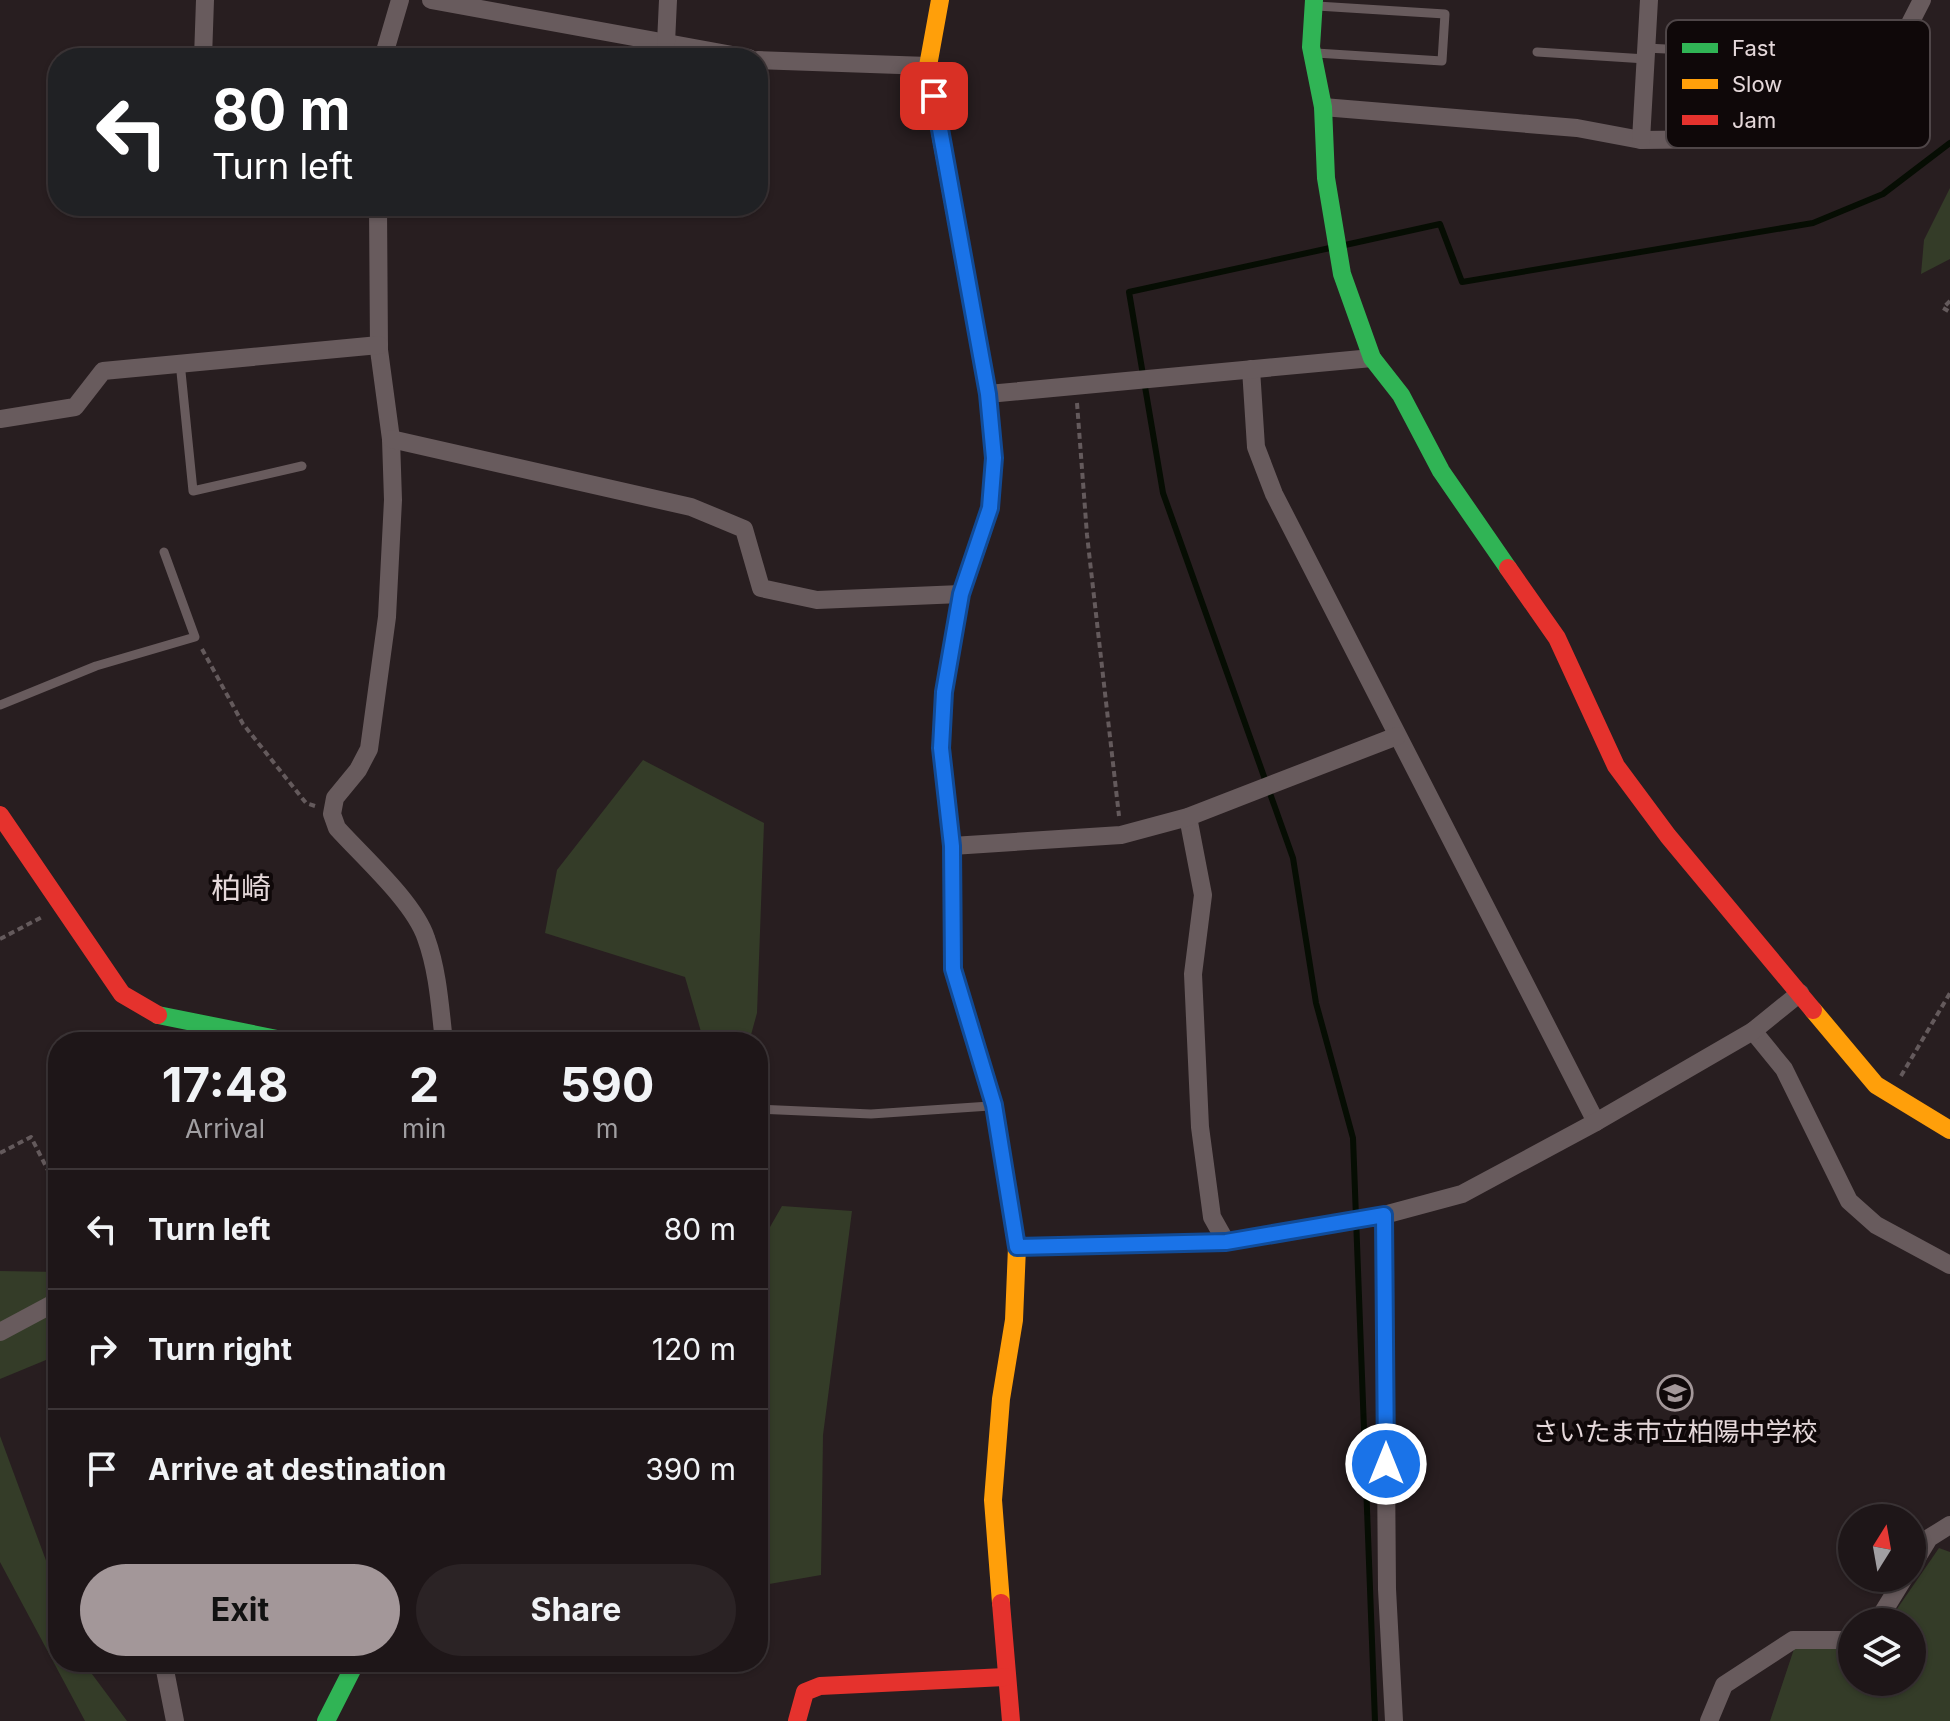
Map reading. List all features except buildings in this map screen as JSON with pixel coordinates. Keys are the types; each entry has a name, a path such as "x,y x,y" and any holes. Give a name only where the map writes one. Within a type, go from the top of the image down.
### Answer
{"street":[{"path":"203,48 205,0"},
{"path":"386,48 400,0"},
{"path":"431,0 694,48"},
{"path":"666,43 668,0"},
{"path":"940,0 928,66 988,394 994,458 990,508 961,594 944,692 941,748 952,846 953,969 994,1105 1017,1247 1014,1320 1001,1399 993,1500 1005,1677 1011,1721"},
{"path":"1641,140 1649,0"},
{"path":"1912,20 1922,0"},
{"path":"1314,3 1312,52 1323,107 1326,178 1342,274 1372,358 1401,395 1441,471 1557,638 1616,766 1668,836 1876,1085 1950,1130"},
{"path":"768,60 928,66"},
{"path":"1323,107 1577,128 1641,140 1666,140"},
{"path":"378,216 379,345 391,439 393,500 387,602 376,714 369,749 358,770 335,798 332,814 337,828 412,913 426,935 435,972 443,1032"},
{"path":"0,419 75,407 103,371 379,345"},
{"path":"988,394 1372,358"},
{"path":"1251,369 1256,447 1274,494 1596,1122"},
{"path":"391,439 691,507 744,529 761,588 817,600 961,594"},
{"path":"952,846 1121,835 1188,817 1397,736"},
{"path":"0,815 122,994 159,1016 241,1032"},
{"path":"1188,817 1203,895 1193,974 1200,1127 1212,1217 1226,1242"},
{"path":"1017,1247 1226,1242 1384,1215 1462,1194 1596,1122 1753,1031 1800,993"},
{"path":"1753,1031 1784,1069 1849,1201 1876,1225 1950,1265"},
{"path":"1384,1215 1387,1589 1394,1721"},
{"path":"0,1332 48,1306"},
{"path":"1926,1543 1950,1525"},
{"path":"1709,1721 1724,1685 1793,1640 1838,1640"},
{"path":"165,1672 175,1721"},
{"path":"326,1721 351,1672"},
{"path":"797,1721 805,1692 820,1686 1005,1677"}],"lane":[{"path":"1312,52 1442,61 1445,14 1314,3"},
{"path":"1537,52 1666,54"},
{"path":"180,362 193,491 302,466"},
{"path":"0,705 96,666 195,637 164,552"},
{"path":"768,1109 871,1114 994,1105"}],"path":[{"path":"1950,301 1943,308 1950,312"},
{"path":"1076,386 1089,550 1121,835"},
{"path":"195,637 243,724 306,803 332,814"},
{"path":"0,939 62,906"},
{"path":"1892,1092 1950,993"},
{"path":"0,1153 31,1137 48,1170"}],"green space":[{"path":"1950,188 1950,259 1921,274 1924,240"},
{"path":"643,760 764,823 757,1013 752,1032 701,1032 685,977 545,933 557,870"},
{"path":"782,1206 852,1211 823,1435 821,1575 768,1584 768,1230"},
{"path":"0,1271 48,1272 48,1359 0,1379"},
{"path":"0,1436 48,1566 48,1652 0,1562"},
{"path":"1939,1548 1950,1552 1950,1721 1770,1721 1794,1649 1838,1647 1838,1696 1926,1696 1926,1608 1898,1608 1909,1592 1926,1592 1926,1567"},
{"path":"59,1672 90,1672 127,1721 85,1721"}],"waterway":[{"path":"1345,245 1440,224 1462,282 1813,223 1883,194 1950,143"},
{"path":"1330,248 1129,292 1163,493 1293,858 1316,1003 1353,1138 1375,1721"}],"traffic: fast":[{"path":"1314,0 1311,47 1323,107 1326,178 1342,274 1372,358 1401,395 1441,471 1508,568"},
{"path":"158,1015 242,1032"},
{"path":"326,1721 351,1672"}],"traffic: slow":[{"path":"940,0 928,66 988,394 994,458 990,508 980,539"},
{"path":"953,927 953,969 994,1105 1017,1247 1014,1320 1001,1399 993,1500 1001,1603"},
{"path":"1813,1010 1876,1085 1950,1130"}],"traffic: jam":[{"path":"953,927 952,846 941,748 944,692 961,594 980,539"},
{"path":"1508,568 1557,638 1616,766 1668,836 1813,1010"},
{"path":"0,815 122,994 158,1015"},
{"path":"1001,1603 1011,1721"},
{"path":"797,1721 805,1692 820,1686 1005,1677"}],"place":[{"name":"さいたま市立柏陽中学校","path":"1675,1393"}],"district":[{"name":"柏崎","path":"241,888"}],"route":[{"path":"934,96 988,394 994,458 990,508 961,594 944,692 941,748 952,846 953,969 994,1105 1017,1247 1226,1242 1384,1215 1386,1464"}]}
